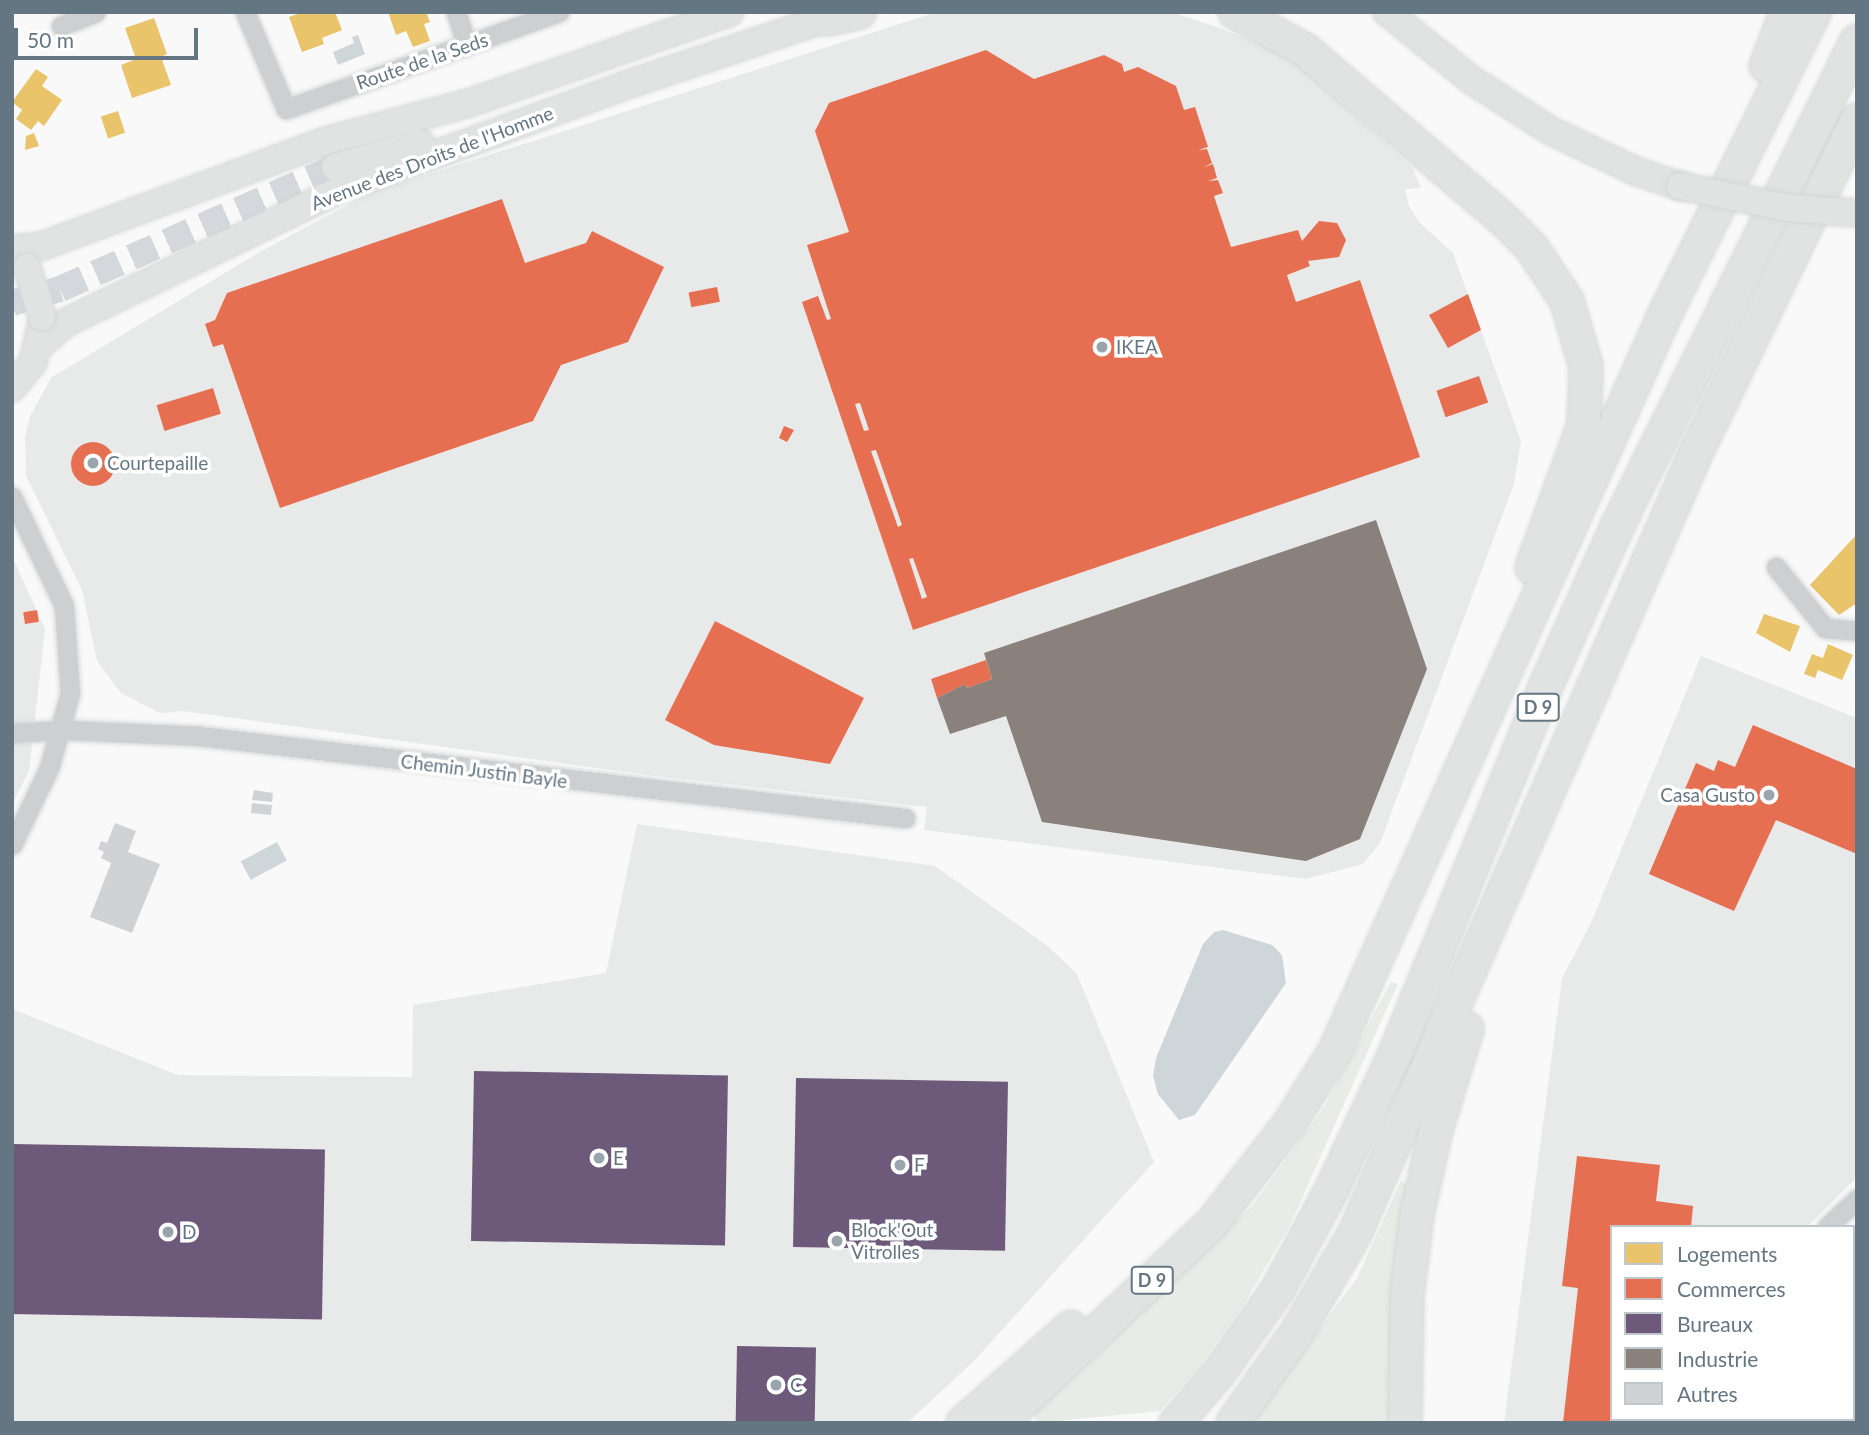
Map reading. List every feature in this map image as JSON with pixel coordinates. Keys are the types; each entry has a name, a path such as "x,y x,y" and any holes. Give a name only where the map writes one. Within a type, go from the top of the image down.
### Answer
{"highway":[{"path":"836,15 859,12"},
{"path":"1235,12 1305,50 1504,220 1532,248 1567,300 1586,367 1580,443 1403,906"},
{"path":"1667,310 1787,12"},
{"name":"D 9","path":"1000,1423 1213,1222 1290,1123 1335,1051 1403,906 1667,310 1814,12"},
{"name":"D 9","path":"1176,1423 1220,1371 1278,1289 1332,1189 1395,1054 1549,679 1617,527 1857,41"},
{"name":"D 9","path":"1233,1423 1262,1387 1355,1233 1695,454 1857,120"},
{"path":"1592,688 1857,165"},
{"name":"D 9","path":"1405,1423 1407,1294 1417,1214 1436,1129 1450,1078 1592,688"},
{"path":"963,1423 1168,1244 1290,1123"}],"main road":[{"name":"Avenue des Droits de l'Homme","path":"18,254 326,141 469,103 730,12"},
{"path":"1387,12 1470,79 1549,130 1638,172 1681,186 1765,204 1857,213"},
{"path":"1402,12 1421,37"},
{"name":"Avenue des Droits de l'Homme","path":"39,346 65,323 341,189 635,82 836,15"},
{"path":"624,50 335,167 635,82"},
{"path":"14,392 39,346 43,317 18,254"}],"street":[{"path":"61,26 95,12"},
{"name":"Route de la Seds","path":"244,12 286,109 559,12"},
{"path":"456,12 467,45"},
{"path":"12,497 64,606 70,693 63,730 12,845"},
{"path":"1776,567 1825,628 1857,631"},
{"name":"Chemin Justin Bayle","path":"12,733 63,730 199,736 905,818"},
{"path":"1829,1225 1857,1199"}],"shaded area":[{"path":"937,12 1171,12 1220,28 1288,56 1412,167 1421,188 1405,189 1409,206 1419,222 1453,253 1521,441 1514,484 1380,843 1363,864 1306,879 924,830 927,807 648,775 183,711 160,713 121,693 97,661 82,590 26,476 25,437 30,416 51,378 256,254 370,193"},
{"path":"358,35 365,54 338,65 333,52 354,43 352,37"},
{"path":"12,556 45,629 29,771 12,805"},
{"path":"1701,656 1857,718 1857,1177 1809,1225 1610,1225 1610,1421 1717,1423 1504,1423 1562,978 1591,923"},
{"path":"637,824 935,866 1049,947 1077,974 1154,1162 974,1361 907,1423 12,1423 12,1009 178,1075 412,1077 413,1005 606,973"},
{"path":"277,842 287,861 251,880 241,861"},
{"path":"1223,930 1272,945 1282,955 1286,983 1195,1115 1179,1120 1158,1094 1153,1076 1156,1058 1203,944 1214,932"},
{"path":"1391,982 1398,984 1289,1227 1242,1307 1198,1368 1160,1411 1037,1423 1030,1404 1252,1206 1323,1109"},
{"path":"1401,1181 1411,1186 1393,1423 1251,1423 1357,1278"}],"building: Logements":[{"path":"303,12 335,12 342,30 322,38 324,44 302,52 289,17"},
{"path":"388,12 426,12 430,22 424,24 430,41 413,47 406,31 396,35"},
{"path":"154,18 167,54 161,57 171,85 132,98 121,65 136,59 125,28"},
{"path":"36,69 48,77 42,86 62,100 44,126 38,121 31,130 16,119 22,110 12,102"},
{"path":"118,111 125,133 108,138 101,117"},
{"path":"34,133 39,146 25,150 26,136"},
{"path":"1857,534 1857,603 1839,615 1810,585"},
{"path":"1764,614 1800,626 1790,652 1756,633"},
{"path":"1828,644 1853,655 1842,680 1818,670 1815,678 1804,674 1812,654 1823,658"},
{"path":"1855,1250 1857,1251 1855,1293"},
{"path":"1857,1301 1855,1340 1855,1302"}],"building: Commerces":[{"name":"IKEA","path":"986,50 1034,79 1104,55 1122,64 1124,72 1138,67 1176,86 1184,110 1195,107 1208,147 1198,150 1207,149 1212,163 1204,167 1213,164 1217,178 1208,181 1218,180 1223,193 1214,196 1231,247 1298,230 1302,241 1319,221 1337,223 1346,240 1339,257 1308,261 1310,266 1287,275 1296,302 1360,280 1420,457 913,630 802,302 818,296 827,320 831,319 807,245 849,232 815,131 829,103","holes":["860,403 869,430 864,431 855,404","876,450 902,525 898,527 871,451","913,558 927,597 922,599 909,559"]},
{"path":"502,199 525,263 586,243 592,231 664,267 628,342 561,365 533,421 280,508 223,344 213,347 205,324 215,320 227,293"},
{"path":"717,287 720,302 691,307 689,293"},
{"path":"1468,294 1481,330 1448,348 1429,315"},
{"path":"1479,376 1488,402 1446,417 1436,391"},
{"path":"213,388 221,414 164,431 157,405"},
{"path":"784,426 794,430 787,442 779,438"},
{"name":"Courtepaille","path":"93,442 102,443 109,448 114,455 114,473 109,480 102,485 93,486 84,485 77,480 72,473 71,464 72,455 77,448 84,443"},
{"path":"37,610 39,622 25,624 23,612"},
{"path":"715,621 864,698 830,764 714,745 665,720"},
{"path":"986,660 992,679 967,688 965,684 937,698 931,679"},
{"name":"Casa Gusto","path":"1753,725 1857,769 1857,854 1776,820 1734,911 1649,874 1696,763 1714,771 1718,760 1735,767"},
{"path":"1577,1156 1660,1165 1656,1201 1693,1206 1691,1225 1610,1225 1610,1421 1668,1423 1563,1423 1578,1288 1562,1286"}],"building: Bureaux":[{"name":"E","path":"474,1071 728,1075 725,1245 471,1241"},
{"name":"F","path":"796,1078 1008,1082 1005,1251 793,1247"},
{"name":"D","path":"12,1144 325,1149 322,1319 12,1314"},
{"name":"C","path":"737,1346 816,1347 815,1423 736,1423"}],"building: Industrie":[{"path":"1376,520 1427,669 1360,839 1306,861 1042,822 1006,716 950,734 937,698 965,684 967,688 992,679 984,653"}],"building: Autres":[{"path":"254,790 273,793 272,802 252,800"},
{"path":"252,803 272,805 271,815 251,813"},
{"path":"115,823 136,831 128,852 160,864 132,933 90,917 111,863 101,858 104,852 98,849 101,841 107,843"}],"tunnel":[{"path":"12,303 60,289 335,167"}],"place":[{"name":"IKEA","path":"1102,347"},
{"name":"Courtepaille","path":"93,463"},
{"name":"Casa Gusto","path":"1769,795"},
{"name":"E","path":"599,1158"},
{"name":"F","path":"900,1165"},
{"name":"D","path":"168,1232"},
{"name":"Block'Out Vitrolles","path":"837,1241"},
{"name":"C","path":"776,1385"}]}
